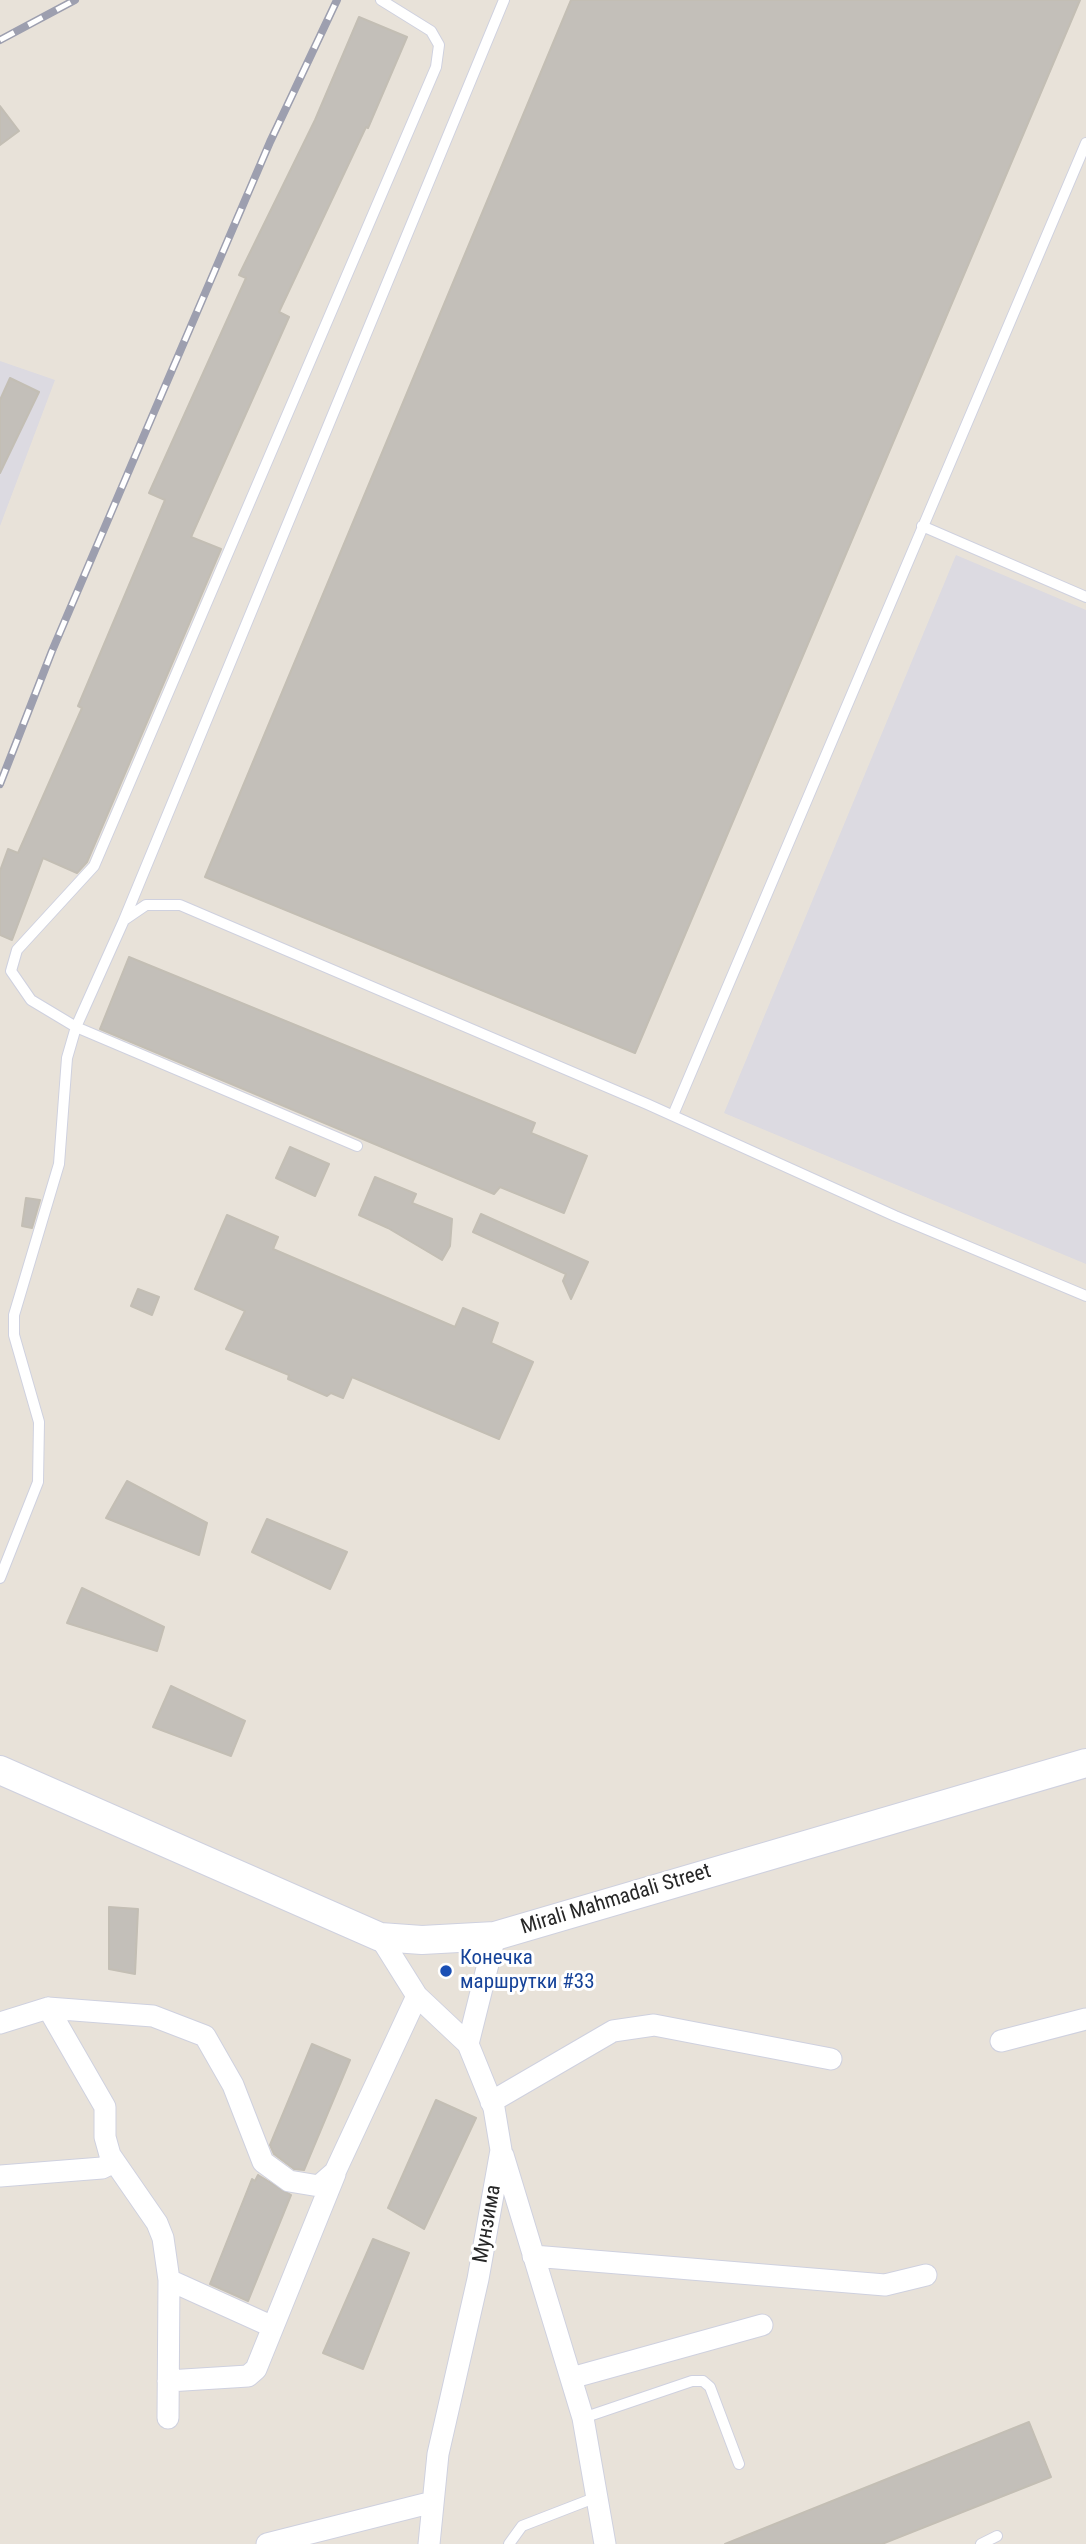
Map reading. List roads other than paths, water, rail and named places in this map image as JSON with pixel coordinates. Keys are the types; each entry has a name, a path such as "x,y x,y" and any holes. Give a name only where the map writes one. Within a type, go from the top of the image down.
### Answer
{"street":[{"name":"Mirali Mahmadali Street","path":"0,1770 380,1937 422,1940 495,1936 1086,1763"},
{"path":"468,2044 495,1936"},
{"name":"Мунзима","path":"380,1937 417,1996 468,2044 491,2102 501,2150 478,2279 438,2454 429,2544"},
{"path":"167,2381 248,2376 256,2369 335,2172 417,1996"},
{"path":"0,2023 48,2008 153,2015 205,2036 233,2085 263,2162 289,2180 319,2186 335,2172"},
{"path":"48,2008 105,2107 105,2137 114,2162 157,2223 169,2280 168,2418"},
{"path":"1002,2041 1086,2019"},
{"path":"491,2102 613,2031 654,2025 831,2059"},
{"path":"501,2150 583,2418 605,2544"},
{"path":"0,2175 102,2168 114,2162"},
{"path":"533,2256 885,2285 926,2275"},
{"path":"169,2280 273,2327"},
{"path":"571,2378 762,2325"},
{"path":"270,2544 433,2502"}],"lane":[{"path":"357,1146 76,1027 32,1000 11,971 13,958 94,866 436,67 439,45 431,31 380,0"},
{"path":"0,1578 38,1482 39,1422 14,1335 14,1314 59,1164 67,1058 76,1027 124,920 504,0"},
{"path":"673,1115 1086,143"},
{"path":"922,526 1086,597"},
{"path":"124,920 146,905 180,905 673,1115 895,1216 1086,1296"},
{"path":"583,2418 692,2381 703,2381 710,2387 739,2464"},
{"path":"509,2544 523,2526 597,2497"},
{"path":"981,2544 997,2536"}],"railway":[{"path":"0,40 75,0"},
{"path":"0,784 52,651 270,142 337,0"}],"place":[{"name":"Конечка маршрутки #33","path":"446,1971"}]}
